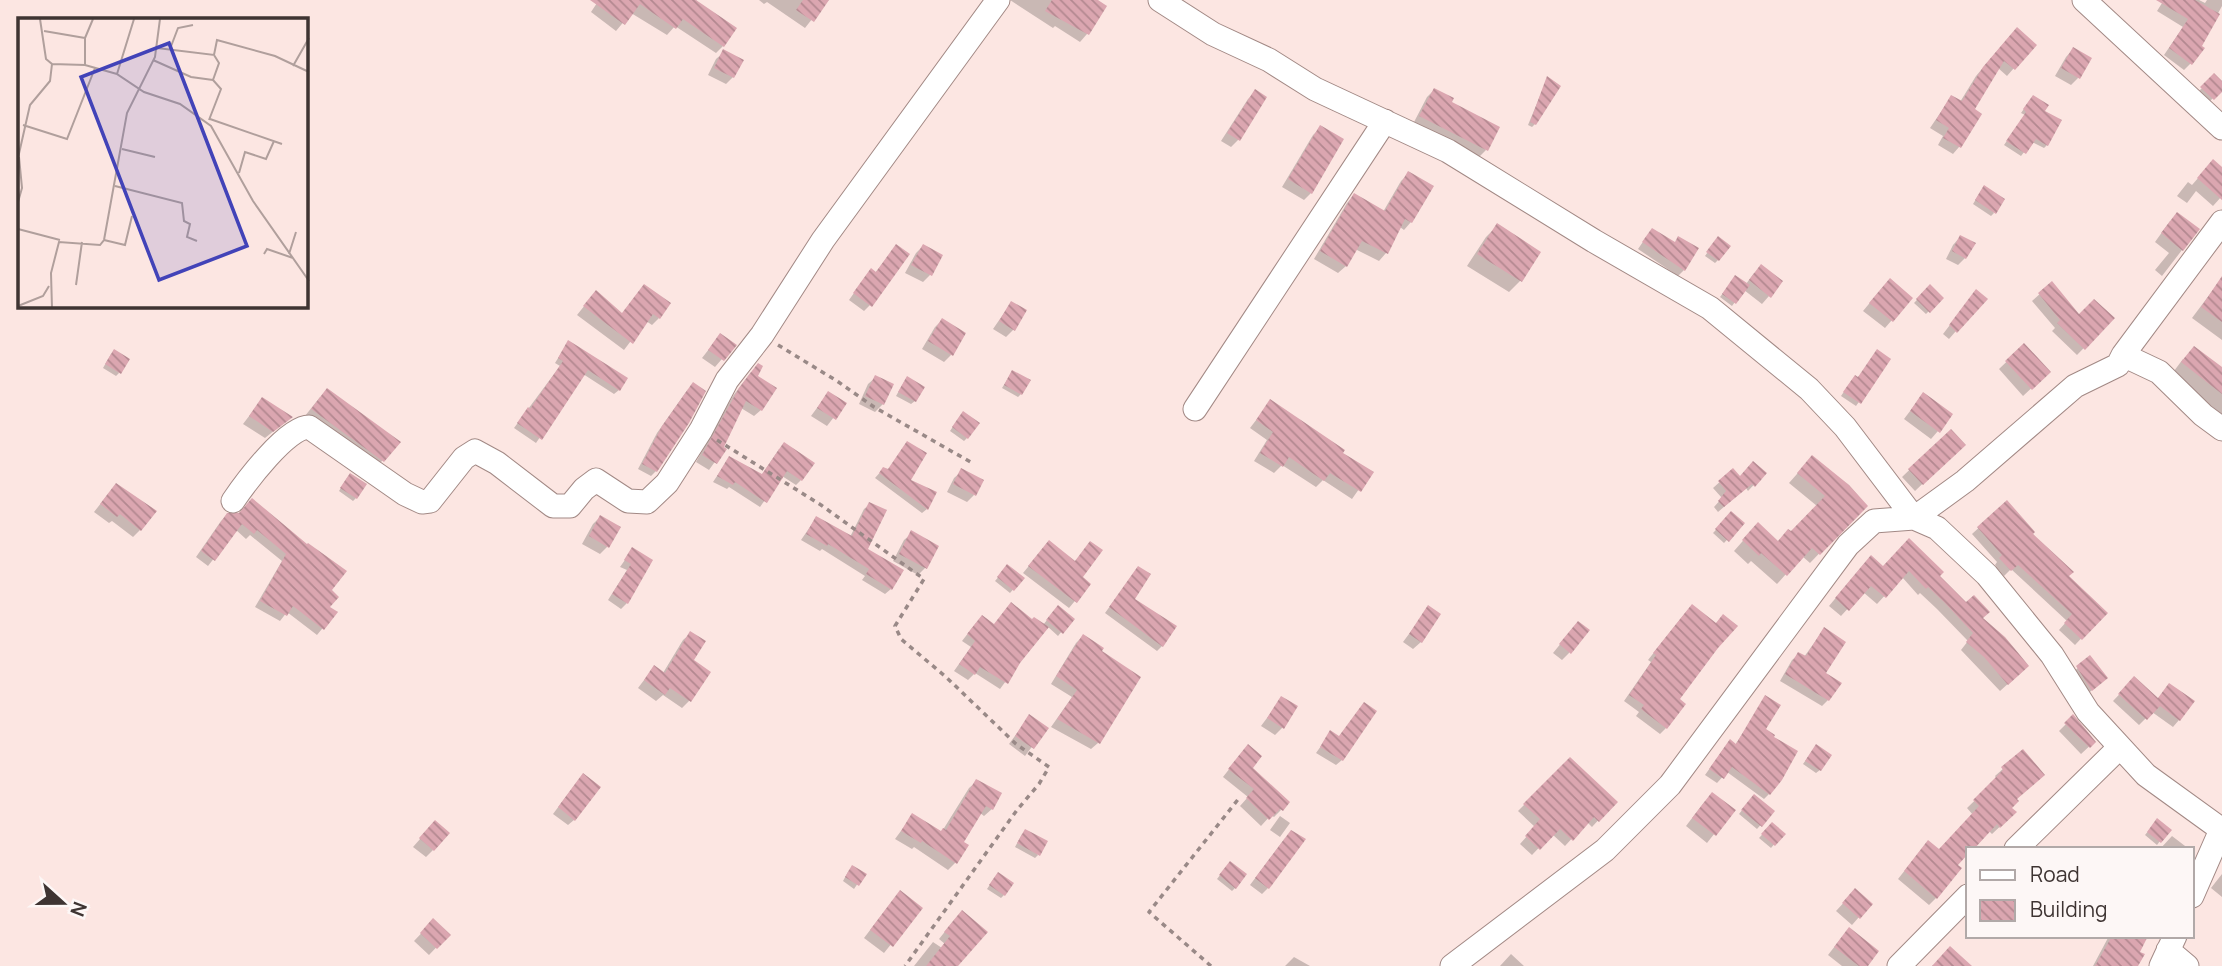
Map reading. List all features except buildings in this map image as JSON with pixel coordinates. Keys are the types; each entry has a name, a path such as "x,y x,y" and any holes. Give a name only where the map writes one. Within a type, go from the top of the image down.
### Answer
{"street":[{"path":"233,500 246,482 289,437 301,427 309,427 405,494 422,502 430,501 464,458 475,451 497,463 553,506 570,506 596,480 628,501 646,502 667,483 701,430 727,380 762,335 822,240 998,0"},
{"path":"1160,0 1213,34 1269,60 1315,89 1448,151 1594,241 1710,308 1809,389 1845,427 1914,518"},
{"path":"2084,0 2222,128"},
{"path":"1195,409 1385,121"},
{"path":"1914,518 1965,481 2075,386 2118,365 2222,222"},
{"path":"2123,355 2159,372 2203,415 2222,429"},
{"path":"1452,966 1605,850 1670,785 1848,545 1874,521 1914,518 1937,528 1987,575 2052,655 2088,712 2119,748 2146,775 2221,830 2194,891"},
{"path":"2018,847 2119,748"},
{"path":"1899,966 1966,898"},
{"path":"2168,951 2187,966"}],"path":[{"path":"762,335 874,407 974,464"},
{"path":"701,430 821,505 924,579 895,626 901,639 946,677 1016,744 1049,767 905,966"},
{"path":"1211,966 1149,912 1240,797"}]}
